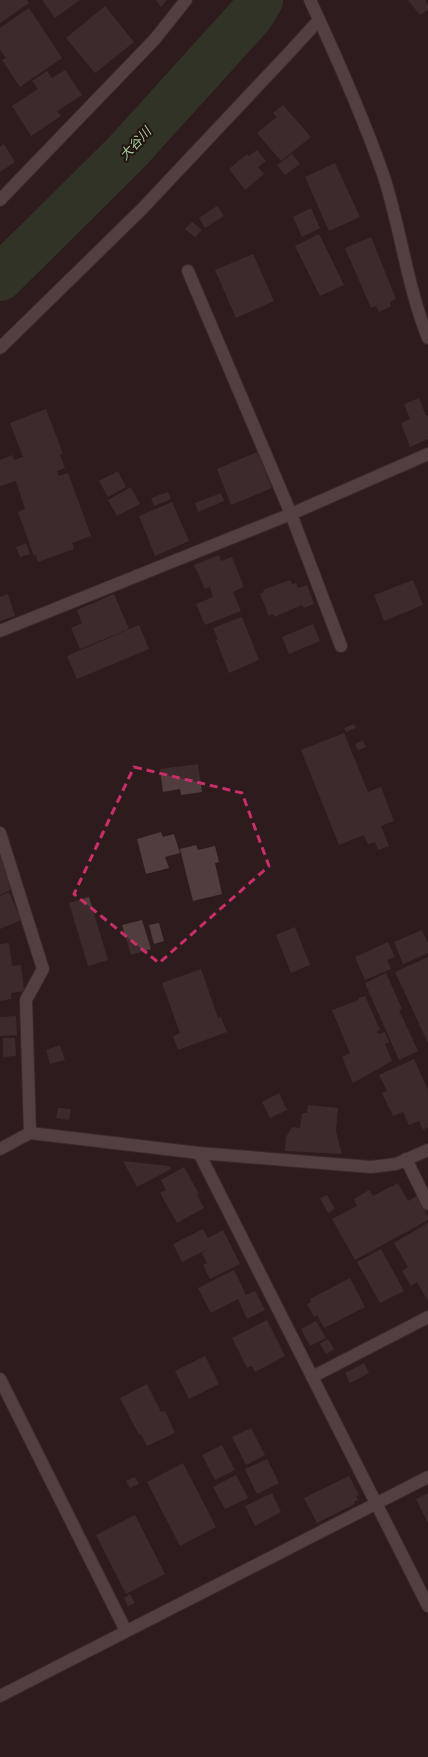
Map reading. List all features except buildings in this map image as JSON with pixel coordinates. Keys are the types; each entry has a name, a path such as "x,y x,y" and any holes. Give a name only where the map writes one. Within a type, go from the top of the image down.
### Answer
{"street":[{"path":"0,200 155,39 186,0"},
{"path":"311,2 349,84 384,178 418,314 428,338"},
{"path":"0,348 142,209 319,20"},
{"path":"188,271 290,514 341,646"},
{"path":"0,631 290,514 428,454"},
{"path":"0,832 43,969 26,1000 30,1133"},
{"path":"0,1148 30,1133 199,1153 371,1167 396,1164 428,1150"},
{"path":"199,1153 428,1606"},
{"path":"406,1159 428,1204"},
{"path":"312,1377 428,1318"},
{"path":"0,1379 126,1631"},
{"path":"0,1696 428,1477"}],"highlighted area":[{"path":"134,767 242,793 269,866 159,963 74,894"}],"waterway":[{"name":"大谷川","path":"0,278 127,152 251,15 260,0"}]}
